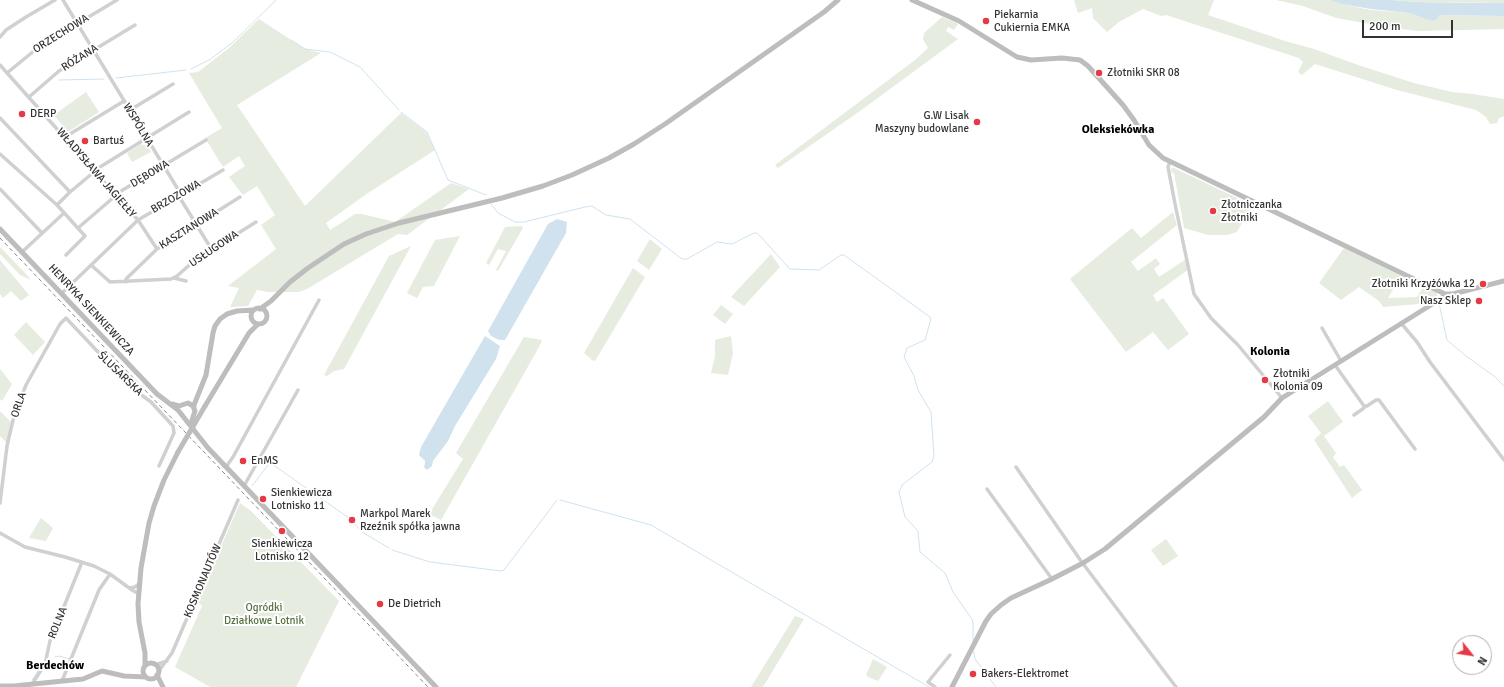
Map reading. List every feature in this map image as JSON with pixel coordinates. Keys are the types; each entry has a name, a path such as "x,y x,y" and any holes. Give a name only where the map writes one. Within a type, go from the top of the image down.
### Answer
{"main road":[{"path":"193,429 192,417 195,412 194,408 207,371 215,326 220,319 228,314 260,309 308,268 344,244 366,234 399,222 502,198 543,186 609,158 665,124 824,12 838,0"},
{"path":"912,0 959,21 1017,57 1040,60 1074,58 1088,66 1123,105 1154,151 1170,162 1445,294 1453,294 1504,281"},
{"name":"HENRYKA SIENKIEWICZA","path":"0,229 152,389 179,412"},
{"path":"952,687 986,621 991,614 1011,598 1083,563 1113,543 1264,417 1282,398 1442,298 1445,294"},
{"path":"159,687 149,678 144,668 145,653 139,622 138,594 146,541 154,506 164,480 178,452 249,333 258,324 265,321 266,313 271,301"},
{"path":"260,309 266,313"},
{"path":"249,333 253,310"},
{"path":"241,311 258,324"},
{"path":"199,392 188,403 182,406 179,412 181,416 226,467 436,687"},
{"name":"HENRYKA SIENKIEWICZA","path":"169,403 182,406"},
{"path":"188,403 194,408"},
{"path":"185,419 192,417"},
{"path":"145,653 154,664 163,687"},
{"path":"133,677 144,668 154,664"},
{"path":"0,686 88,678 102,671 124,676 149,678 158,673"}],"street":[{"path":"0,37 6,30 55,0"},
{"name":"WSPÓLNA","path":"63,0 179,191 196,224 212,250"},
{"name":"ORZECHOWA","path":"7,72 40,46 117,0"},
{"name":"RÓŻANA","path":"29,97 59,71 135,25"},
{"name":"WŁADYSŁAWA JAGIEŁŁY","path":"0,65 96,171 138,220 157,249"},
{"path":"130,110 173,84"},
{"path":"65,137 124,101"},
{"path":"56,205 96,171 189,112"},
{"path":"0,118 70,192"},
{"name":"DĘBOWA","path":"78,228 116,195 206,140"},
{"path":"0,154 56,205 85,236 66,254"},
{"path":"1170,162 1168,168 1194,294 1211,318 1238,345 1282,398"},
{"name":"BRZOZOWA","path":"62,293 138,220 223,170"},
{"path":"0,189 42,233"},
{"name":"KASZTANOWA","path":"126,282 126,279 157,249 240,197"},
{"path":"22,252 64,213"},
{"name":"USŁUGOWA","path":"174,278 194,261 256,222"},
{"path":"91,265 110,282 174,278 186,281"},
{"path":"226,467 319,300"},
{"name":"ŚLUSARSKA","path":"66,318 132,388 151,402 174,428 159,466"},
{"name":"ORLA","path":"0,503 7,446 14,416 26,385 60,324 66,318"},
{"path":"1401,323 1417,342 1430,362 1504,460"},
{"path":"1322,328 1342,361"},
{"path":"1335,365 1364,406"},
{"path":"244,486 298,390"},
{"path":"1354,415 1364,408 1364,406 1379,400 1415,449"},
{"path":"1016,467 1083,563 1176,687"},
{"path":"987,489 1052,579"},
{"name":"KOSMONAUTÓW","path":"158,673 172,653 238,500"},
{"path":"0,533 25,547 82,562 110,574 138,594"},
{"name":"ROLNA","path":"34,684 45,664 50,641 82,562"},
{"path":"62,681 99,590 110,574"},
{"path":"129,588 135,587 139,584"},
{"path":"935,687 928,682 950,655"},
{"path":"154,664 166,661"}],"green space":[{"path":"1074,0 1214,0 1208,15 1414,83 1452,92 1504,99 1504,116 1499,118 1497,123 1490,124 1486,117 1476,110 1397,90 1315,64 1302,75 1298,72 1303,62 1299,58 1166,15 1161,16 1143,9 1119,22 1107,32 1093,18 1092,8 1078,13"},
{"path":"1276,0 1330,0 1341,4 1371,10 1410,13 1423,18 1439,15 1504,16 1504,29 1417,31 1336,18 1303,6"},
{"path":"1391,0 1504,0 1504,3 1416,2"},
{"path":"942,17 958,24 954,30 948,27 946,31 958,39 860,111 778,168 775,165 915,60 928,48 923,39 924,33"},
{"path":"259,19 305,49 321,53 237,105 305,206 401,113 426,132 435,150 365,195 326,223 330,230 355,214 362,214 395,222 451,183 469,189 407,235 398,234 307,289 299,292 268,292 257,290 248,306 230,307 239,288 228,286 276,249 261,225 275,215 257,186 243,195 229,177 245,166 239,156 223,167 205,138 222,128 189,73 198,72 229,48"},
{"path":"86,92 99,112 68,132 54,115"},
{"path":"141,144 148,147 151,152 132,162 127,153"},
{"path":"1172,167 1252,205 1237,232 1227,235 1208,235 1184,228 1174,173 1172,173 1171,169"},
{"path":"1173,212 1177,225 1131,262 1138,271 1156,258 1160,264 1154,269 1159,277 1186,259 1189,269 1153,295 1157,302 1163,298 1189,334 1168,350 1153,332 1126,352 1070,279 1132,228 1141,238"},
{"path":"522,226 523,228 498,271 496,270 506,251 498,249 489,265 486,263 505,227"},
{"path":"460,236 434,286 423,287 417,298 407,293 435,240"},
{"path":"650,239 662,249 649,270 637,261"},
{"path":"411,246 344,369 334,371 327,376 324,375 389,256"},
{"path":"0,247 31,280 20,275 0,254"},
{"path":"1344,248 1401,276 1388,298 1417,297 1424,286 1436,291 1438,299 1431,303 1383,307 1379,301 1359,287 1341,300 1319,283"},
{"path":"771,254 780,267 744,306 731,297"},
{"path":"0,260 29,295 21,301 11,291 3,298 0,294"},
{"path":"633,268 645,277 595,361 592,360 584,353"},
{"path":"721,305 733,314 725,324 713,315"},
{"path":"26,322 45,342 33,355 14,335"},
{"path":"731,336 733,353 728,375 711,373 715,356 715,340"},
{"path":"524,337 542,340 441,520 429,514 463,459 456,453"},
{"path":"0,369 12,384 2,401 0,399"},
{"path":"1328,401 1343,422 1324,436 1336,453 1333,457 1340,467 1344,465 1362,490 1352,498 1314,440 1321,433 1308,416"},
{"path":"0,411 11,422 7,443 0,436"},
{"name":"Ogródki Działkowe Lotnik","path":"240,503 251,511 339,601 296,687 210,687 175,667 202,606 198,602 198,599"},
{"path":"41,518 53,528 46,541 29,538"},
{"path":"1166,539 1178,556 1163,566 1151,550"},
{"path":"795,616 804,619 763,687 751,687"},
{"path":"873,659 887,667 878,681 866,675"}],"water":[{"path":"1330,0 1504,3 1504,16 1439,15 1437,19 1433,21 1410,13 1371,9 1341,4"},
{"path":"557,219 567,222 566,233 505,340 499,340 491,336 488,331 548,224"},
{"path":"485,336 500,346 496,359 455,426 448,441 433,461 432,466 427,470 424,467 425,461 419,455 421,447"}],"waterway":[{"path":"191,69 209,60 232,43 276,0"},
{"path":"291,40 305,49 330,52 360,67 399,110"},
{"path":"116,78 186,70"},
{"path":"59,80 104,79"},
{"path":"401,112 427,132 448,180 486,195"},
{"path":"491,204 498,213 515,222 524,222 592,206 606,215 630,219 682,259 687,259 717,242 732,244 754,233 757,233 790,269 819,270 841,255 844,255 930,317 931,319 925,340 907,348 904,357 914,376 918,390 931,412 934,456 932,462 902,485 899,492 905,517 918,531 920,552 945,573 953,592 972,619 973,641"},
{"path":"1439,303 1447,340 1494,376 1504,386"},
{"path":"252,486 268,465 272,464 349,518 362,532 389,548"},
{"path":"392,550 430,562 501,571 504,570 557,500"},
{"path":"560,500 651,525 929,687"},
{"path":"974,652 975,659 996,687"},
{"path":"55,657 59,656 70,659"},
{"path":"72,660 80,662"},
{"path":"32,680 44,662"}],"railway":[{"path":"0,238 428,687"}],"place":[{"name":"Piekarnia Cukiernia EMKA","path":"986,21"},
{"name":"Złotniki SKR 08","path":"1099,73"},
{"name":"DERP","path":"22,114"},
{"name":"G.W Lisak Maszyny budowlane","path":"977,122"},
{"name":"Bartuś","path":"85,141"},
{"name":"Złotniczanka Złotniki","path":"1213,211"},
{"name":"Złotniki Krzyżówka 12","path":"1483,284"},
{"name":"Nasz Sklep","path":"1479,301"},
{"name":"Złotniki Kolonia 09","path":"1265,380"},
{"name":"EnMS","path":"243,461"},
{"name":"Sienkiewicza Lotnisko 11","path":"263,499"},
{"name":"Markpol Marek Rzeźnik spółka jawna","path":"352,520"},
{"name":"Sienkiewicza Lotnisko 12","path":"282,531"},
{"name":"De Dietrich","path":"380,604"},
{"name":"Bakers-Elektromet","path":"973,674"}],"district":[{"name":"Oleksiekówka","path":"1118,130"},
{"name":"Kolonia","path":"1270,352"},
{"name":"Berdechów","path":"55,666"}]}
